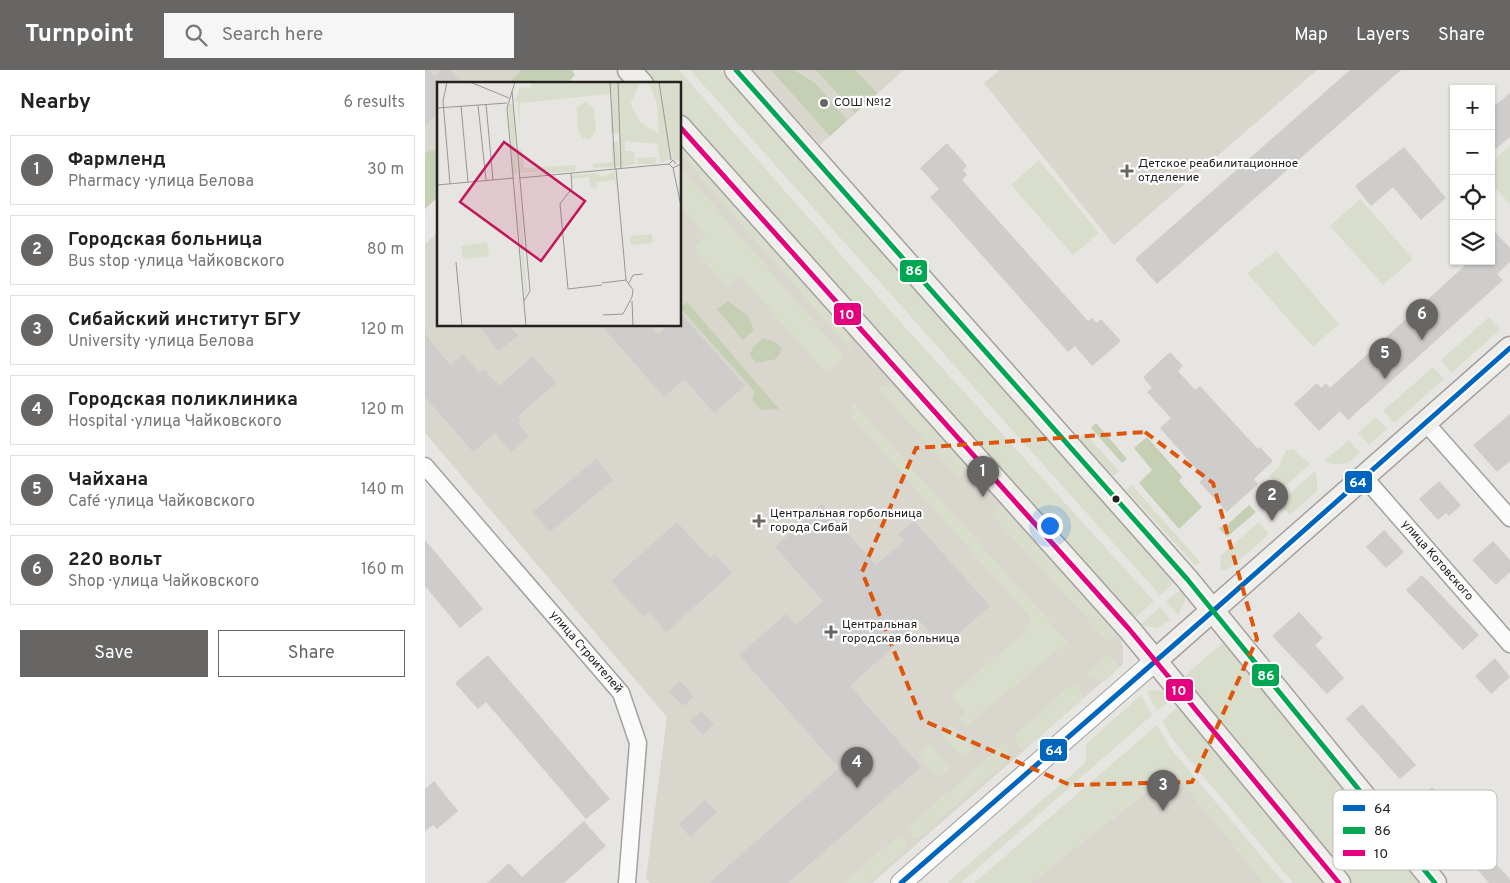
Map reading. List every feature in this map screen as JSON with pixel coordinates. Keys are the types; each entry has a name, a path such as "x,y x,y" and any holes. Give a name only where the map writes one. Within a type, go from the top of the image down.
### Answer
{"main road":[{"path":"629,70 640,82"},
{"path":"736,70 1213,611 1359,790"},
{"path":"681,128 1155,660 1339,883"},
{"path":"1155,660 1510,348"},
{"path":"1424,870 1435,883"}],"street":[{"path":"1425,422 1510,518"},
{"name":"улица Строителей","path":"425,466 621,693 638,743 627,883"},
{"name":"улица Котовского","path":"1364,477 1510,644"},
{"path":"901,883 1155,660"}],"highlighted area":[{"path":"1145,432 1213,483 1257,639 1192,782 1070,785 922,720 862,572 916,448"}],"shaded area":[{"path":"425,70 562,70 559,82 437,82 437,190 425,200"},
{"name":"СОШ №12","path":"752,70 904,70 820,145"},
{"name":"Детское реабилитационное отделение","path":"1000,70 1317,70 1114,245 984,83"},
{"name":"Центральная горбольница города Сибай","path":"681,145 1098,609 1120,638 1123,647 1123,664 872,883 650,883 646,878 667,717 425,433 425,244 437,233 437,326 681,326"},
{"path":"1173,771 1264,883 1031,883 1070,852"}],"green space":[{"path":"522,70 572,70 575,75 568,82 509,82"},
{"path":"642,70 679,70 885,305 1154,601 1134,619 681,113 681,82 653,82"},
{"path":"690,70 721,70 1178,579 1160,595"},
{"path":"771,70 794,70 815,83 847,120 830,136"},
{"path":"816,70 855,70 877,93 855,113"},
{"path":"681,142 851,338 850,349 681,155"},
{"path":"1510,146 1510,204 1495,187 1495,159"},
{"path":"437,149 437,198 425,209 425,153"},
{"path":"1039,160 1099,233 1073,255 1011,185"},
{"path":"681,167 843,355 843,359 826,373 740,276 727,287 693,248 705,235 681,207"},
{"path":"1360,199 1413,259 1383,285 1330,226"},
{"path":"1276,251 1339,324 1313,347 1247,273"},
{"path":"728,301 748,316 754,330 743,340 717,309"},
{"path":"688,302 779,409 761,410 752,400 755,392 681,307"},
{"path":"1489,317 1500,330 1451,373 1441,360"},
{"path":"763,338 775,342 782,349 776,359 756,363 750,355 753,347"},
{"path":"1433,367 1444,379 1394,423 1383,411"},
{"path":"891,384 969,468 958,478 877,388"},
{"path":"853,402 1068,642 965,727 959,719 965,713 951,695 1026,631 1029,625 1029,616 851,416"},
{"path":"1376,417 1387,429 1369,445 1358,433"},
{"path":"1096,423 1127,459 1122,463 1091,428"},
{"path":"1085,433 1119,471 1113,476 1079,439"},
{"path":"1147,437 1182,477 1179,481 1202,507 1179,529 1139,483 1152,470 1134,448"},
{"path":"1349,440 1360,453 1343,464 1324,461"},
{"path":"1293,449 1310,464 1263,506 1256,499 1275,482 1269,476 1279,467 1286,450"},
{"path":"1315,471 1317,491 1290,515 1279,503"},
{"path":"1132,485 1200,562 1196,566 1126,490"},
{"path":"1249,505 1256,512 1227,537 1219,528 1227,525"},
{"path":"1002,506 1118,634 1108,642 992,515"},
{"path":"1259,522 1269,534 1231,567 1221,571 1220,556"},
{"path":"1184,587 1185,601 1178,615 1166,601"},
{"path":"1160,607 1171,620 1156,628 1140,625"},
{"path":"1223,643 1344,790 1333,790 1333,860 1193,691 1184,676"},
{"path":"1108,653 1120,667 1102,683 1085,675"},
{"path":"1071,685 1079,687 1083,699 1025,749 1019,747 1013,736"},
{"path":"1153,690 1165,691 1174,697 1157,711 1147,692"},
{"path":"1141,695 1152,715 961,883 947,883 1086,762 1086,744"},
{"path":"1181,704 1328,883 1293,883 1173,740 1162,721"},
{"path":"952,724 973,749 962,758 941,733"},
{"path":"1157,725 1171,749 1284,883 1264,883 1172,771 1031,883 974,883"},
{"path":"930,743 950,768 938,778 918,753"},
{"path":"1004,743 1008,746 1007,761 919,838 914,838 909,833 908,827"},
{"path":"896,837 902,838 907,843 907,849 868,883 843,883"},
{"path":"1341,870 1410,870 1421,883 1352,883"}],"building":[{"path":"425,70 429,70 434,77 442,70 450,70 460,82 437,82 437,115 425,125"},
{"path":"1350,70 1401,70 1157,284 1135,259"},
{"path":"1510,93 1510,137 1495,150 1495,130 1495,106"},
{"path":"947,143 967,166 963,170 967,175 962,180 1088,321 1092,318 1097,323 1101,319 1121,341 1092,366 1075,346 1068,352 930,197 939,189 920,168"},
{"path":"1404,147 1446,198 1421,220 1393,187 1371,206 1355,186"},
{"path":"1495,232 1510,248 1510,262 1497,274 1503,280 1348,420 1340,411 1319,431 1294,404 1317,383 1321,388 1326,383 1330,388 1466,265 1495,265"},
{"path":"681,313 745,386 714,413 684,379 664,397 602,326 651,326 658,334 668,326 681,326"},
{"path":"479,326 510,326 518,336 498,351"},
{"path":"425,334 450,365 463,354 479,373 484,369 499,386 533,356 556,383 518,416 521,420 517,422 529,436 511,452 495,433 473,452 425,397"},
{"path":"1170,352 1183,366 1178,371 1195,390 1200,386 1258,449 1260,447 1273,461 1254,479 1258,484 1227,512 1199,482 1204,478 1160,428 1171,418 1147,392 1152,388 1143,377"},
{"path":"1510,414 1510,461 1497,472 1473,445"},
{"path":"596,459 613,480 550,532 533,512"},
{"path":"1439,481 1461,505 1449,516 1446,513 1438,520 1419,499"},
{"name":"Центральная городская больница","path":"822,504 876,565 904,541 898,534 914,521 990,606 943,647 921,622 850,686 921,767 788,883 709,883 839,768 739,655 786,614 796,625 823,601 775,547"},
{"path":"677,522 710,558 715,554 732,573 666,632 649,612 644,617 611,581"},
{"path":"1384,530 1404,552 1386,568 1366,547"},
{"path":"425,540 483,609 460,628 425,586"},
{"path":"1493,541 1510,560 1510,572 1496,585 1472,560"},
{"path":"1422,575 1479,635 1463,650 1406,590"},
{"path":"1299,612 1323,638 1315,645 1344,678 1327,694 1272,636"},
{"path":"488,655 610,799 586,819 486,702 478,709 455,683"},
{"path":"1495,658 1510,677 1491,694 1475,676"},
{"path":"680,681 694,697 683,706 669,691"},
{"path":"1362,704 1416,765 1400,779 1346,719"},
{"path":"701,711 714,724 703,735 690,721"},
{"path":"434,781 458,811 437,829 433,825 425,831 425,789"},
{"path":"705,800 717,812 690,837 679,824"},
{"path":"584,821 606,846 564,883 487,883 509,863 522,877"},
{"path":"1497,865 1510,879 1510,883 1489,883 1478,870 1497,870"}],"transit line":[{"name":"86","path":"736,70 1187,579 1359,790"},
{"name":"10","path":"681,128 1129,629 1339,883"},
{"name":"64","path":"901,883 1213,611 1510,348"},
{"name":"86","path":"1424,870 1435,883"}],"place":[{"name":"СОШ №12","path":"824,103"},
{"name":"Детское реабилитационное отделение","path":"1127,171"},
{"name":"220 вольт","path":"1422,340"},
{"name":"Чайхана","path":"1385,379"},
{"name":"Фармленд","path":"983,497"},
{"name":"Центральная горбольница города Сибай","path":"759,521"},
{"name":"Городская больница","path":"1272,521"},
{"name":"Центральная городская больница","path":"831,632"},
{"name":"Городская поликлиника","path":"857,788"},
{"name":"Сибайский институт БГУ","path":"1163,811"}]}
